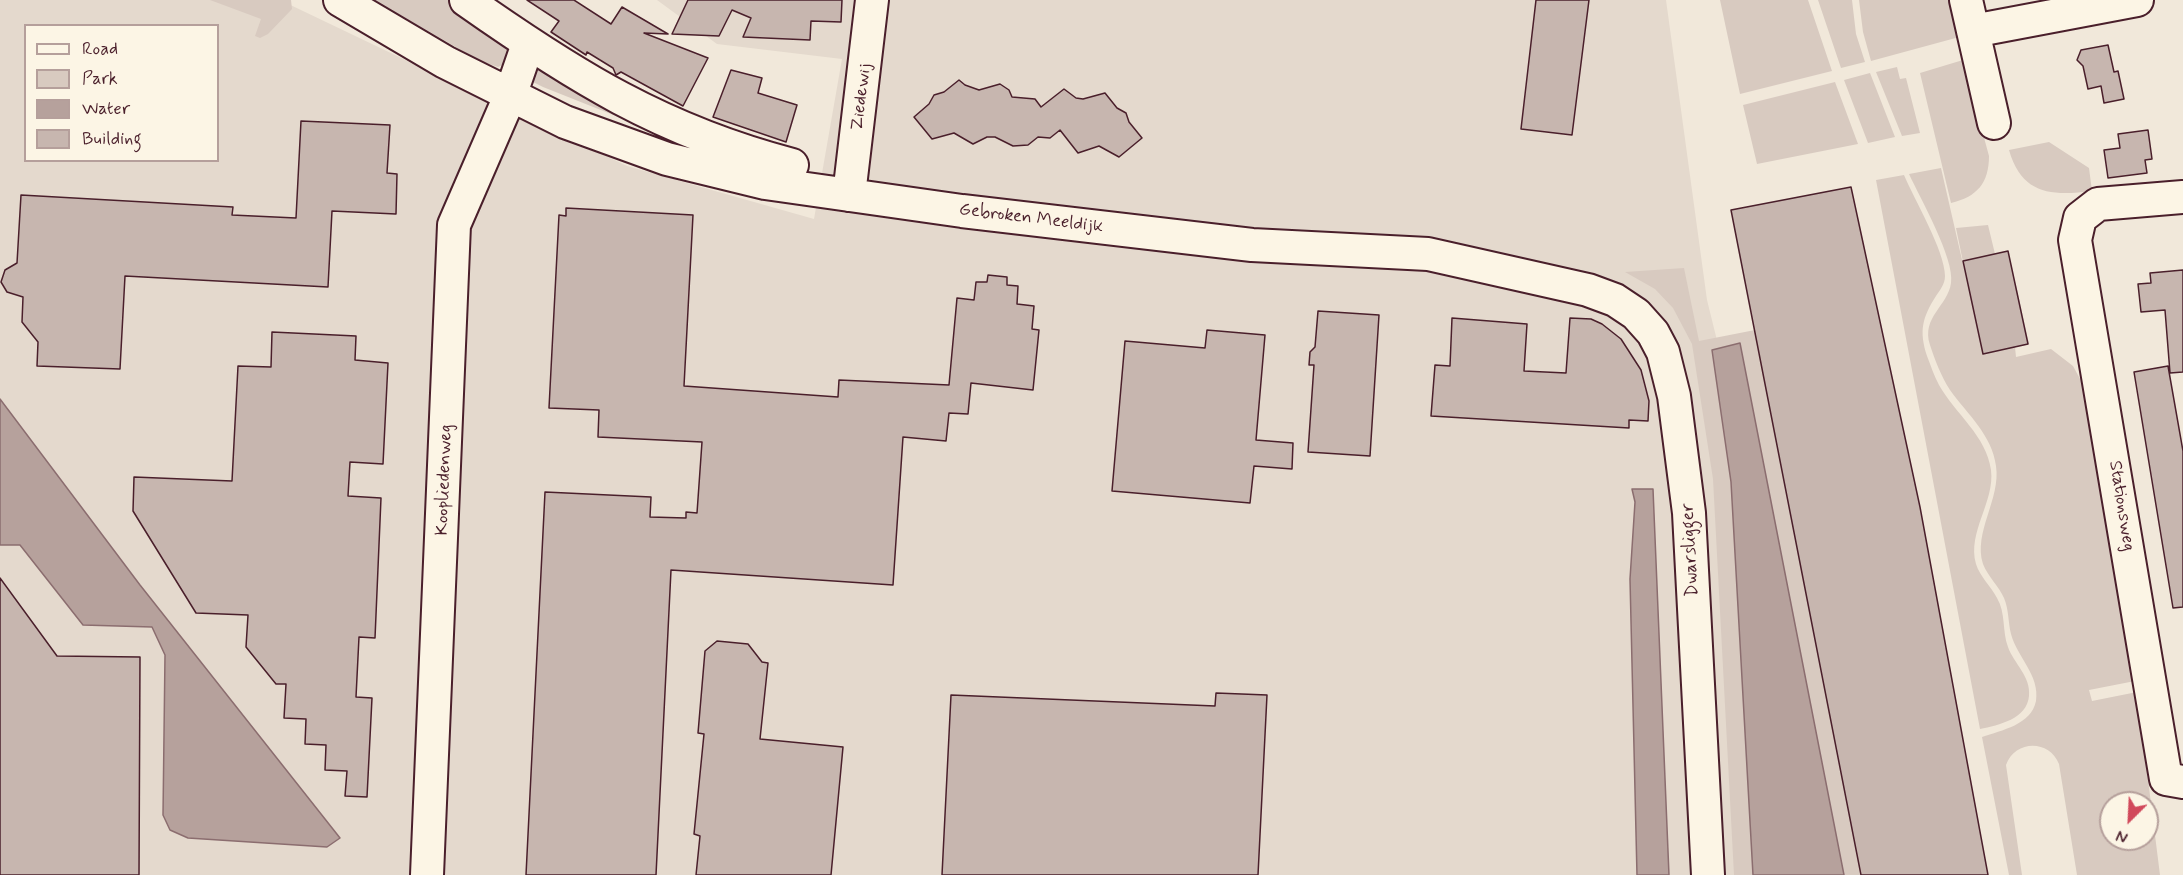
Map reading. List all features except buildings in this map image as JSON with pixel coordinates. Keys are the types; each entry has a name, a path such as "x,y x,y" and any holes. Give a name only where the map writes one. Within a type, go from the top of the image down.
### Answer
{"street":[{"name":"Gebroken Meeldijk","path":"340,0 445,62 565,122 667,159 765,183 1252,244 1428,254 1463,260 1564,287"},
{"path":"466,0 528,44 588,82 640,110 741,152 792,165"},
{"name":"Ziedewij","path":"849,195 872,0"},
{"path":"1966,0 1994,123"},
{"path":"1973,31 2137,0"},
{"path":"510,96 528,44"},
{"name":"Koopliedenweg","path":"427,875 454,225 510,96"},
{"name":"Stationsweg","path":"2178,198 2098,204 2080,218 2075,240 2166,779 2183,782"},
{"name":"Dwarsligger","path":"1564,287 1588,290 1615,300 1635,314 1653,333 1663,352 1674,396 1689,513 1708,875"}],"shaded area":[{"path":"0,0 280,0 627,166 814,219 842,59 717,44 657,0 1666,0 1707,300 1756,498 1772,875 0,875"}],"green space":[{"path":"210,0 291,0 292,9 268,34 260,38 255,36 261,19"},
{"path":"374,0 448,0 513,48 507,63 498,67 480,61"},
{"path":"1720,0 1808,0 1832,71 1740,94"},
{"path":"1818,0 1852,0 1856,34 1865,62 1841,68"},
{"path":"1859,0 1954,0 1963,36 1871,61 1863,32"},
{"path":"1963,60 1989,156 1987,174 1980,187 1968,197 1951,203 1920,73"},
{"path":"536,61 729,151 636,124 543,87 529,80"},
{"path":"1897,67 1900,79 1906,78 1920,133 1902,136 1876,72"},
{"path":"1870,73 1895,137 1868,143 1844,80"},
{"path":"1835,82 1858,144 1757,164 1743,105"},
{"path":"2049,142 2089,168 2092,191 2052,192 2030,184 2022,176 2009,150"},
{"path":"1941,168 1968,286 1956,228 1988,225 1995,254 2011,272 2016,285 2029,344 2015,347 2016,357 2051,349 2073,366 2085,388 2135,681 2089,690 2092,701 2137,692 2149,791 2099,791 2099,851 2157,851 2160,875 2077,875 2059,764 2048,750 2032,746 2017,751 2006,765 2022,875 2009,875 1982,737 2007,729 2028,716 2036,701 2035,683 2011,634 2004,598 1983,564 1982,540 1995,491 1994,455 1978,426 1947,385 1930,345 1929,327 1949,291 1951,272 1948,259 1909,174"},
{"path":"1904,175 1935,239 1944,265 1943,284 1931,304 1923,325 1927,356 1939,385 1983,446 1991,470 1989,494 1975,540 1976,564 2000,604 2008,647 2025,676 2029,689 2027,704 2018,715 2003,723 1980,729 1876,180"},
{"path":"1684,268 1699,341 1755,330 1861,875 1844,875 1740,343 1712,350 1731,482 1753,875 1734,875 1713,479 1692,344 1673,308 1655,289 1625,272"}],"water":[{"path":"1740,343 1844,875 1753,875 1731,482 1712,350"},
{"path":"0,399 140,585 340,838 327,847 188,838 170,830 163,815 165,655 152,627 83,625 20,545 0,545"},
{"path":"1632,489 1653,489 1669,875 1637,875 1630,579 1635,502"}]}
